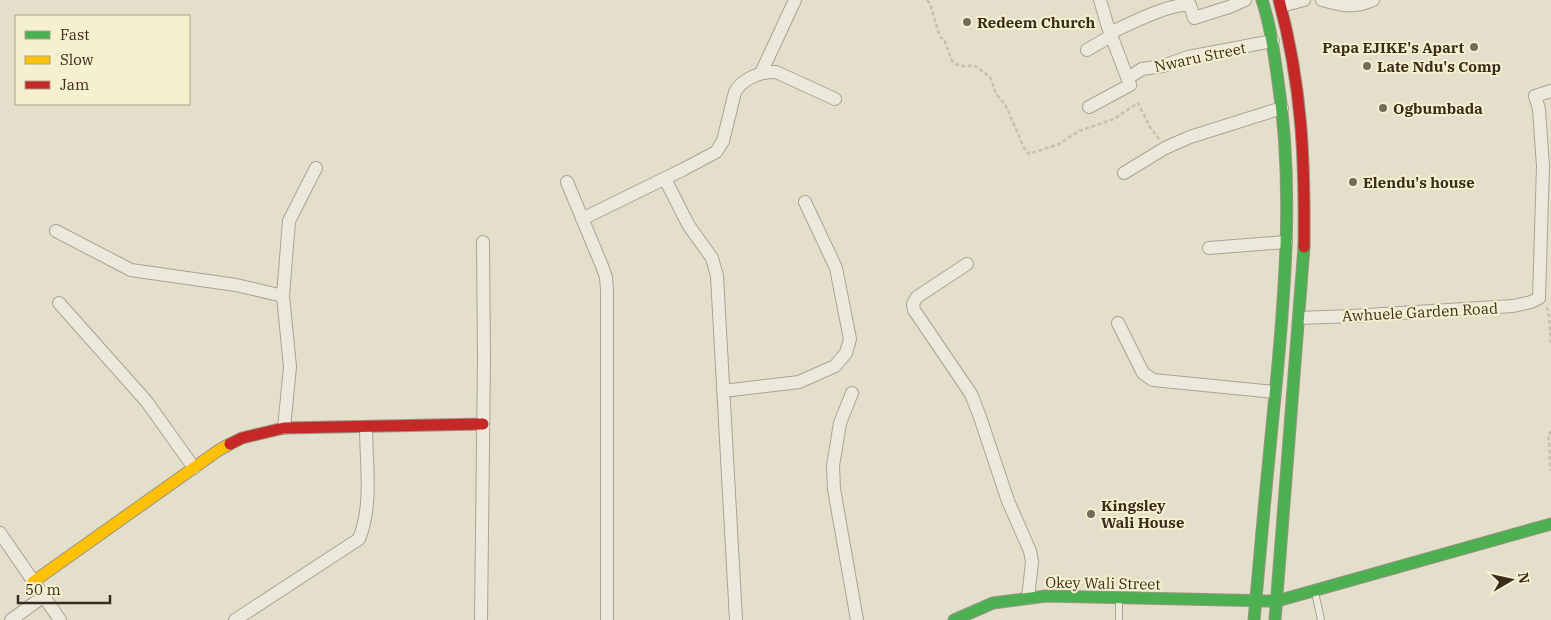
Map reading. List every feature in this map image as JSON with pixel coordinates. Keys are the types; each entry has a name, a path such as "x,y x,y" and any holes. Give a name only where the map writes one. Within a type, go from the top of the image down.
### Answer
{"main road":[{"path":"1254,620 1276,392 1288,191 1282,108 1274,41 1262,0"},
{"path":"1275,620 1304,257 1305,191 1298,87 1280,3"},
{"path":"33,582 219,450 242,438 284,428 483,424"},
{"name":"Okey Wali Street","path":"954,620 993,604 1046,596 1277,601 1518,535 1551,524"}],"street":[{"path":"761,73 795,0"},
{"path":"1089,107 1130,85 1100,0"},
{"path":"1088,50 1111,35 1146,17 1182,4 1190,5 1194,18 1245,0"},
{"path":"1280,3 1304,0"},
{"path":"1322,0 1348,6 1359,6 1373,0"},
{"name":"Nwaru Street","path":"1128,78 1142,69 1163,66 1188,57 1274,41"},
{"path":"582,218 665,179 716,152 723,141 738,86 761,73 776,72 835,99"},
{"path":"1279,90 1298,87"},
{"path":"1539,298 1543,166 1540,109 1535,96 1551,91"},
{"path":"1124,173 1165,148 1190,137 1282,108"},
{"path":"284,428 290,366 283,296 289,221 316,168"},
{"path":"665,179 689,226 712,258 717,276 736,620"},
{"path":"567,182 606,277 607,620"},
{"path":"723,391 799,382 835,366 846,353 850,339 836,268 805,202"},
{"path":"56,231 131,270 236,285 283,296"},
{"path":"481,620 483,242"},
{"path":"1210,248 1286,242"},
{"path":"967,264 917,297 914,310 971,394 1008,501 1030,551 1032,562 1028,598"},
{"name":"Awhuele Garden Road","path":"1299,318 1513,306 1539,298"},
{"path":"59,303 147,402 194,468"},
{"path":"1118,323 1143,373 1153,380 1276,392"},
{"path":"852,393 840,423 833,466 834,489 857,620"},
{"path":"235,620 358,539 363,528 368,493 366,427"},
{"path":"0,532 60,620"},
{"path":"11,620 44,596"}],"lane":[{"path":"1315,590 1321,620"},
{"path":"1119,597 1119,620"}],"path":[{"path":"927,0 940,36 944,40 952,61 967,67 974,65 990,78 996,94 1005,104 1024,148 1030,154 1059,144 1079,132 1114,119 1138,103 1150,127 1165,148"},
{"path":"1539,298 1546,304 1551,344"},
{"path":"1551,432 1548,435 1551,450 1551,471"}],"traffic: fast":[{"path":"1254,620 1280,339 1287,192 1283,118 1272,41 1262,0"},
{"path":"1275,620 1304,247"},
{"path":"954,620 993,603 1046,596 1277,601 1551,524"}],"traffic: slow":[{"path":"33,582 230,444"}],"traffic: jam":[{"path":"1279,0 1287,31 1297,93 1303,153 1304,247"},
{"path":"230,444 242,438 284,428 483,424"}],"place":[{"name":"Redeem Church","path":"967,22"},
{"name":"Papa EJIKE's Apart","path":"1474,47"},
{"name":"Late Ndu's Comp","path":"1367,66"},
{"name":"Ogbumbada","path":"1383,108"},
{"name":"Elendu's house","path":"1353,182"},
{"name":"Kingsley Wali House","path":"1091,514"}]}
